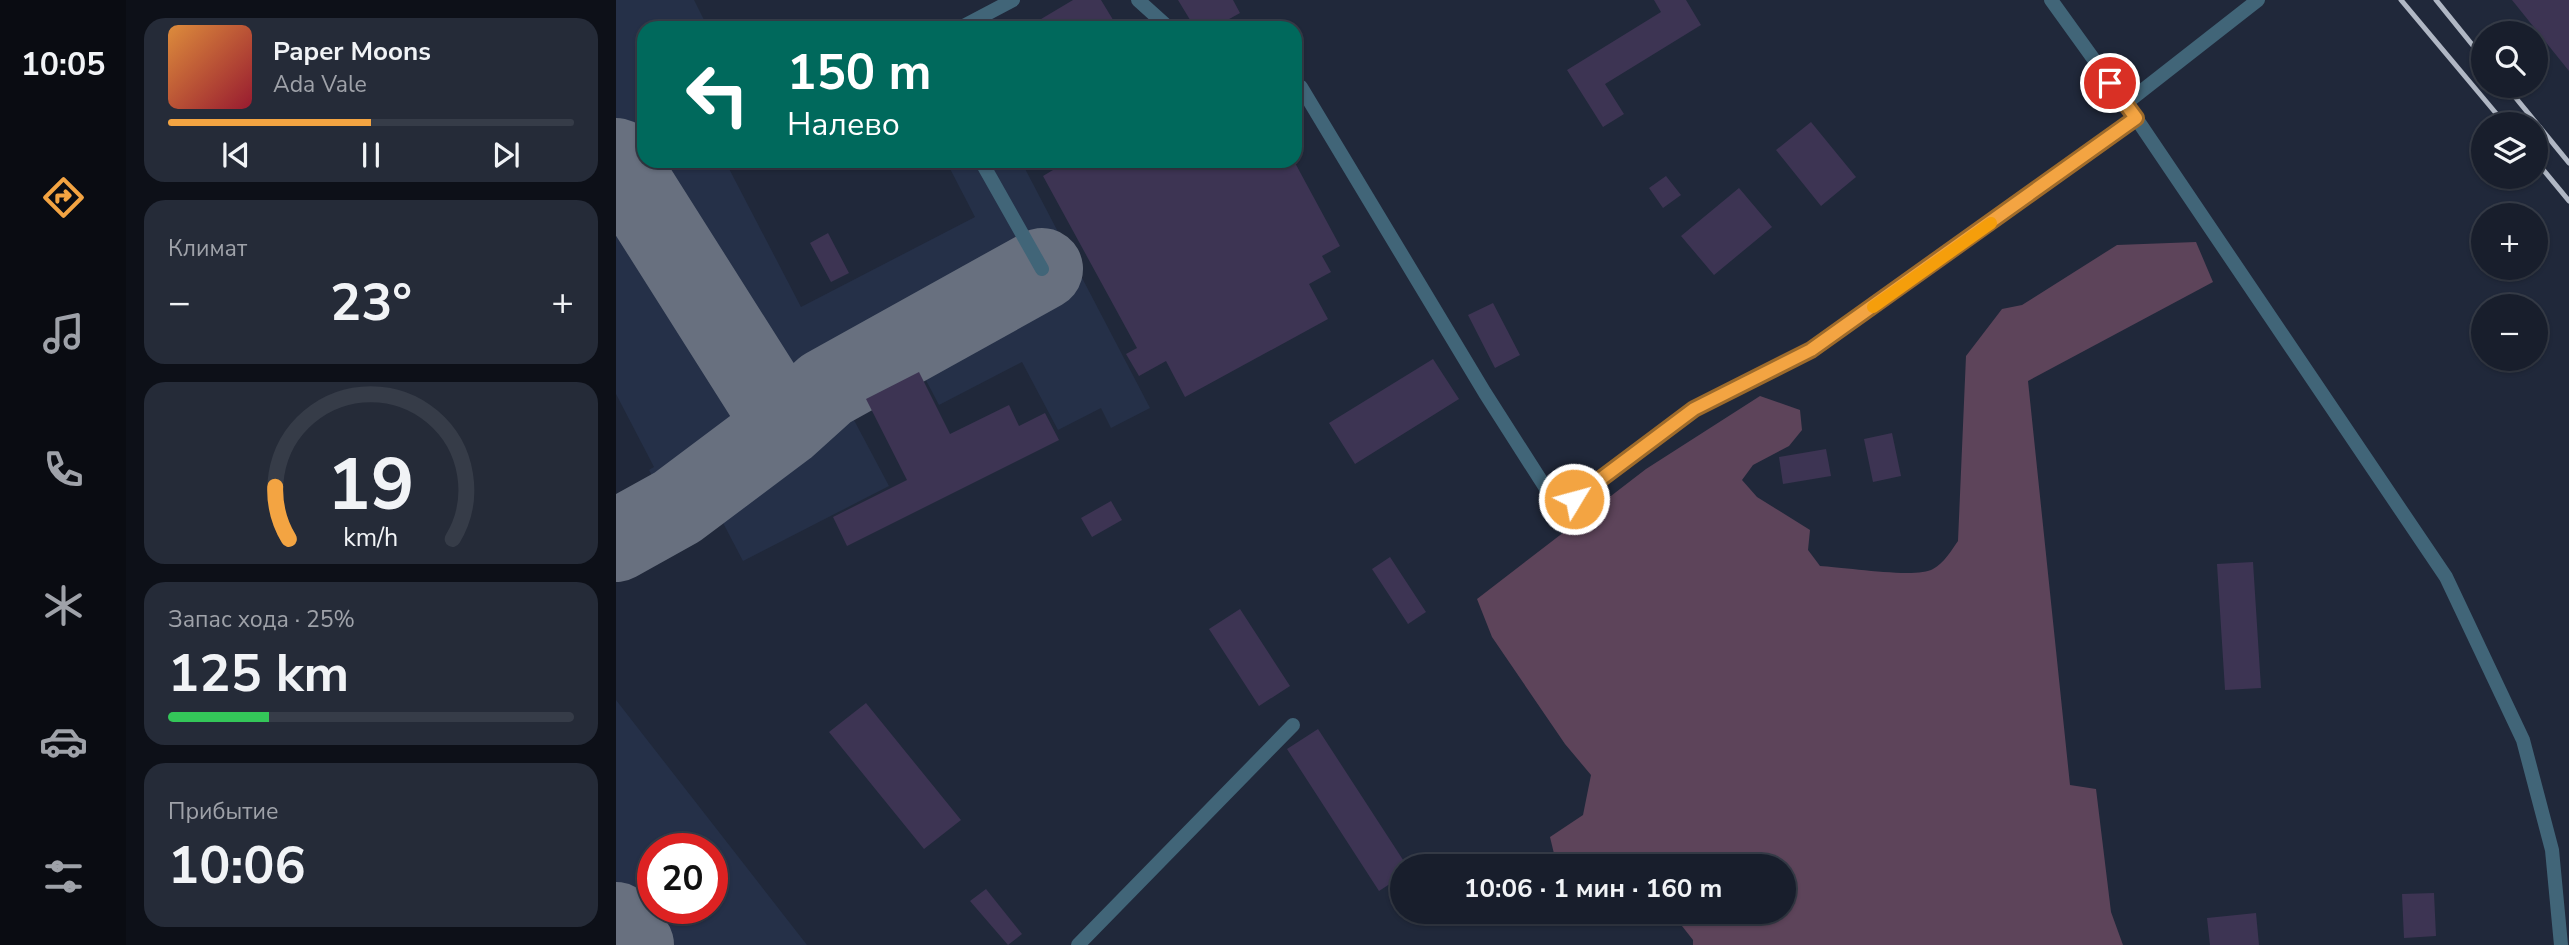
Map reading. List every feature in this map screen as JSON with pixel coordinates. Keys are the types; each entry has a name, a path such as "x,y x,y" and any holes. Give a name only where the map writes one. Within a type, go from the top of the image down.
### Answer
{"lane":[{"path":"973,21 1013,0"},
{"path":"1138,0 1161,21"},
{"path":"2051,0 2136,118 2446,577 2523,740 2552,850 2561,945"},
{"path":"2125,104 2258,0"},
{"path":"1302,89 1485,393 1547,490 1574,499 1694,409 1811,350 2136,118"},
{"path":"985,168 1042,268"},
{"path":"1078,945 1293,725"}],"shaded area":[{"path":"616,0 694,0 704,21 637,21 637,168 729,168 801,307 975,217 950,168 1025,168 1150,408 1111,428 1101,408 1058,430 1022,362 939,405 919,367 846,405 889,486 743,561 722,521 686,540 649,470 654,467 616,394"},
{"path":"2196,242 2213,282 2028,381 2070,785 2096,789 2111,912 2123,945 1693,945 1693,940 1680,924 1796,924 1796,854 1554,854 1550,837 1583,815 1591,775 1565,744 1492,637 1477,599 1646,469 1760,396 1800,410 1802,430 1789,446 1753,465 1742,480 1757,497 1810,530 1808,550 1820,566 1896,573 1933,569 1944,560 1958,541 1966,356 2002,309 2022,305 2117,245"},
{"path":"616,700 720,833 637,833 637,924 728,924 728,844 807,945 616,945"}],"building":[{"path":"1073,0 1101,0 1114,21 1038,21"},
{"path":"1178,0 1233,0 1240,13 1226,21 1191,21"},
{"path":"1654,0 1686,0 1701,25 1605,84 1624,114 1603,127 1567,70 1661,12"},
{"path":"2512,0 2569,0 2569,71 2548,45 2548,21 2529,21"},
{"path":"1811,122 1856,177 1821,206 1776,150"},
{"path":"1052,168 1298,168 1340,246 1322,256 1331,272 1309,284 1328,319 1185,397 1166,361 1139,376 1126,354 1137,348 1043,176 1053,170"},
{"path":"1666,176 1681,195 1663,208 1649,188"},
{"path":"1739,188 1772,227 1714,275 1681,236"},
{"path":"828,233 849,273 831,282 810,243"},
{"path":"1493,303 1520,355 1495,368 1468,315"},
{"path":"1433,359 1459,399 1355,464 1329,423"},
{"path":"919,372 950,434 1009,405 1019,426 1045,413 1059,440 847,546 833,517 907,480 866,399"},
{"path":"1892,433 1901,476 1873,482 1864,439"},
{"path":"1826,449 1831,476 1783,484 1779,457"},
{"path":"1111,501 1122,520 1092,537 1081,518"},
{"path":"1390,557 1426,612 1408,624 1372,569"},
{"path":"2253,562 2261,688 2225,690 2217,564"},
{"path":"1240,609 1290,686 1259,706 1209,629"},
{"path":"866,703 961,820 924,849 829,732"},
{"path":"1318,729 1399,854 1390,854 1390,884 1379,891 1287,749"},
{"path":"986,889 1022,934 1008,945 970,901"},
{"path":"2434,893 2436,936 2404,938 2402,894"},
{"path":"2256,913 2259,945 2210,945 2207,918"}],"taxiway":[{"path":"616,159 785,426"},
{"path":"616,541 677,507 785,426 826,389 1042,269"},
{"path":"616,923 633,945"}],"railway":[{"path":"2401,0 2495,112"},
{"path":"2436,0 2471,43"},
{"path":"2516,98 2569,163"},
{"path":"2548,176 2569,201"}],"slow traffic":[{"path":"1873,307 1991,223"}],"route":[{"path":"1574,499 1694,409 1811,350 2136,118 2110,83"}]}
